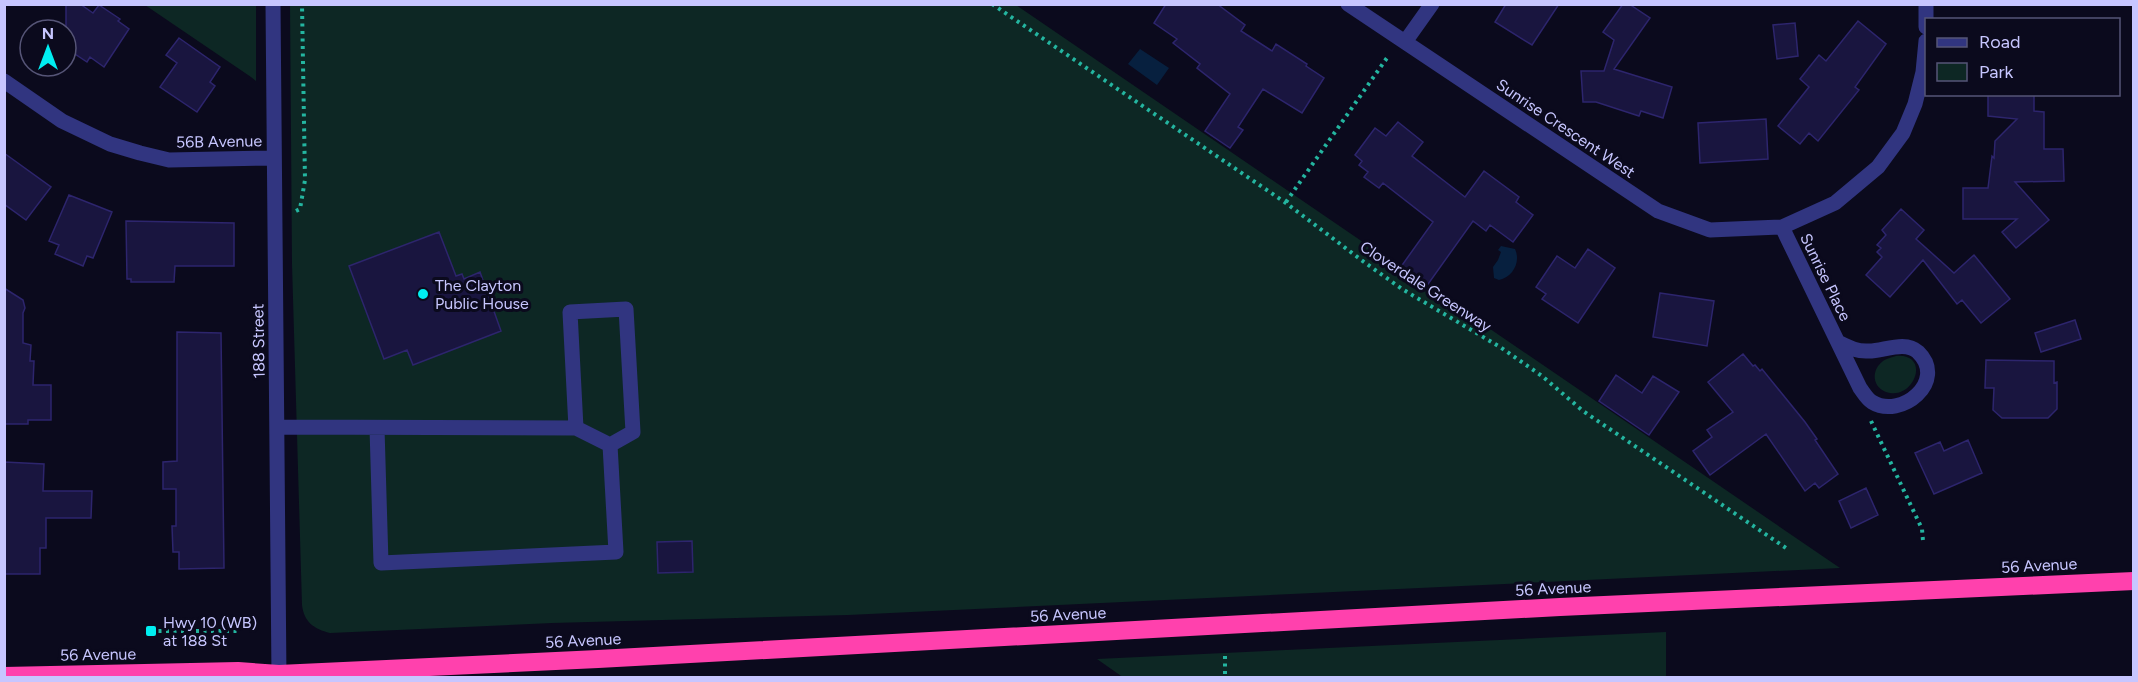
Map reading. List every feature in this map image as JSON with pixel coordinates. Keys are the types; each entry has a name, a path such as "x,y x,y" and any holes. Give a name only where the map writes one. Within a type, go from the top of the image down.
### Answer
{"highway":[{"name":"56 Avenue","path":"4,676 238,671 279,676 1560,607 2133,580"}],"street":[{"name":"188 Street","path":"273,4 279,676"},
{"name":"Sunrise Crescent West","path":"1348,4 1658,211 1710,231 1782,227"},
{"path":"1405,42 1432,4"},
{"path":"1782,227 1835,203 1878,167 1903,133 1915,104 1923,72 1925,51"},
{"name":"56B Avenue","path":"4,81 62,121 110,144 140,153 169,160 273,158"},
{"name":"Sunrise Place","path":"1782,227 1860,388 1871,402 1885,406 1900,404 1914,398 1925,387 1928,373 1925,360 1916,350 1903,346 1869,351 1854,350 1838,342"},
{"path":"576,428 570,312 626,309 633,432 610,445"},
{"path":"277,427 576,428 610,445"},
{"path":"377,428 381,563 616,552 610,445"}],"path":[{"path":"296,211 300,209 305,180 302,4"},
{"name":"Cloverdale Greenway","path":"992,4 1286,202 1402,289 1500,347 1542,376 1583,411 1786,548"},
{"path":"1286,202 1389,55"},
{"path":"1869,415 1922,529 1923,541"},
{"path":"151,631 237,631"},
{"path":"1225,656 1225,678"}],"green space":[{"path":"145,5 256,5 256,81 251,77"},
{"path":"290,5 1016,5 1840,568 848,615 552,623 330,633 324,631 315,627 308,620 302,605 292,264"},
{"path":"1896,356 1907,357 1914,362 1915,377 1904,390 1896,393 1886,392 1881,390 1876,382 1876,369 1883,361"},
{"path":"1666,632 1666,678 1124,678 1097,659"}],"water":[{"path":"1140,49 1169,68 1157,85 1128,64"},
{"path":"1501,246 1515,249 1517,259 1512,272 1499,280 1494,278 1493,267 1498,260 1501,252 1498,250"}],"building":[{"path":"66,4 80,4 93,13 99,5 120,19 118,21 129,29 104,67 90,57 87,62 78,56 78,18 66,18"},
{"path":"1166,4 1217,4 1245,25 1241,31 1272,51 1276,44 1324,78 1302,113 1263,89 1238,127 1243,130 1230,148 1205,131 1230,94 1197,68 1200,64 1173,43 1177,39 1154,23"},
{"path":"1506,4 1559,4 1532,45 1495,22"},
{"path":"1623,4 1629,4 1650,18 1614,69 1672,87 1663,118 1641,111 1639,116 1596,102 1583,102 1581,71 1604,71 1614,40 1603,32"},
{"path":"1858,21 1886,44 1855,87 1859,90 1818,141 1809,133 1800,144 1778,126 1809,87 1800,79 1819,55 1826,61"},
{"path":"1795,23 1798,56 1777,59 1773,25"},
{"path":"179,38 220,67 210,82 215,86 197,112 160,87 177,63 166,55"},
{"path":"1988,96 2034,96 2034,111 2044,112 2044,149 2063,149 2064,181 2015,182 2049,220 2016,248 2002,232 2017,219 1963,219 1963,188 1988,188 1995,141 2017,119 1988,116"},
{"path":"1766,119 1768,159 1700,163 1698,123"},
{"path":"1398,122 1423,142 1412,156 1465,197 1484,171 1519,197 1516,202 1533,215 1513,242 1490,225 1486,231 1473,221 1426,287 1400,268 1433,222 1383,183 1379,188 1364,177 1368,172 1359,165 1362,161 1355,155 1375,128 1386,136"},
{"path":"4,153 51,187 26,220 4,204"},
{"path":"69,195 112,212 93,258 87,256 83,266 55,254 59,245 49,241"},
{"path":"1901,209 1924,230 1916,239 1954,273 1974,255 2010,299 1981,323 1962,300 1957,304 1923,260 1890,297 1866,275 1882,257 1877,252 1881,248 1877,245 1886,235 1882,230"},
{"path":"126,221 234,223 234,266 175,266 174,282 131,282 131,279 127,279"},
{"name":"The Clayton Public House","path":"439,232 456,276 462,274 464,279 480,272 501,331 413,365 407,350 384,359 349,266"},
{"path":"1588,249 1615,268 1578,323 1542,299 1546,294 1536,287 1557,256 1575,268"},
{"path":"4,288 23,300 25,308 23,343 31,345 30,361 34,361 33,385 51,385 51,420 28,420 28,424 4,424"},
{"path":"1660,293 1714,301 1707,346 1653,337"},
{"path":"2075,320 2081,339 2041,352 2035,333"},
{"path":"177,332 221,333 224,568 179,569 179,552 173,552 172,526 176,526 176,489 163,489 163,462 177,461"},
{"path":"1743,354 1753,366 1755,365 1760,371 1762,369 1805,422 1838,474 1819,488 1815,483 1805,491 1766,434 1710,475 1693,451 1712,437 1707,430 1733,412 1708,382"},
{"path":"1986,360 2054,361 2057,409 2048,418 2002,418 1993,410 1994,388 1985,388"},
{"path":"1616,375 1642,393 1653,376 1679,392 1649,435 1599,401"},
{"path":"1968,440 1982,473 1934,494 1915,453 1940,442 1944,451"},
{"path":"4,462 44,464 43,491 92,491 91,518 46,518 46,548 40,548 40,574 4,574"},
{"path":"1866,488 1878,515 1851,528 1839,501"},
{"path":"692,541 693,572 658,573 657,542"}],"place":[{"name":"The Clayton Public House","path":"423,294"},
{"name":"Hwy 10 (WB) at 188 St","path":"151,631"}]}
